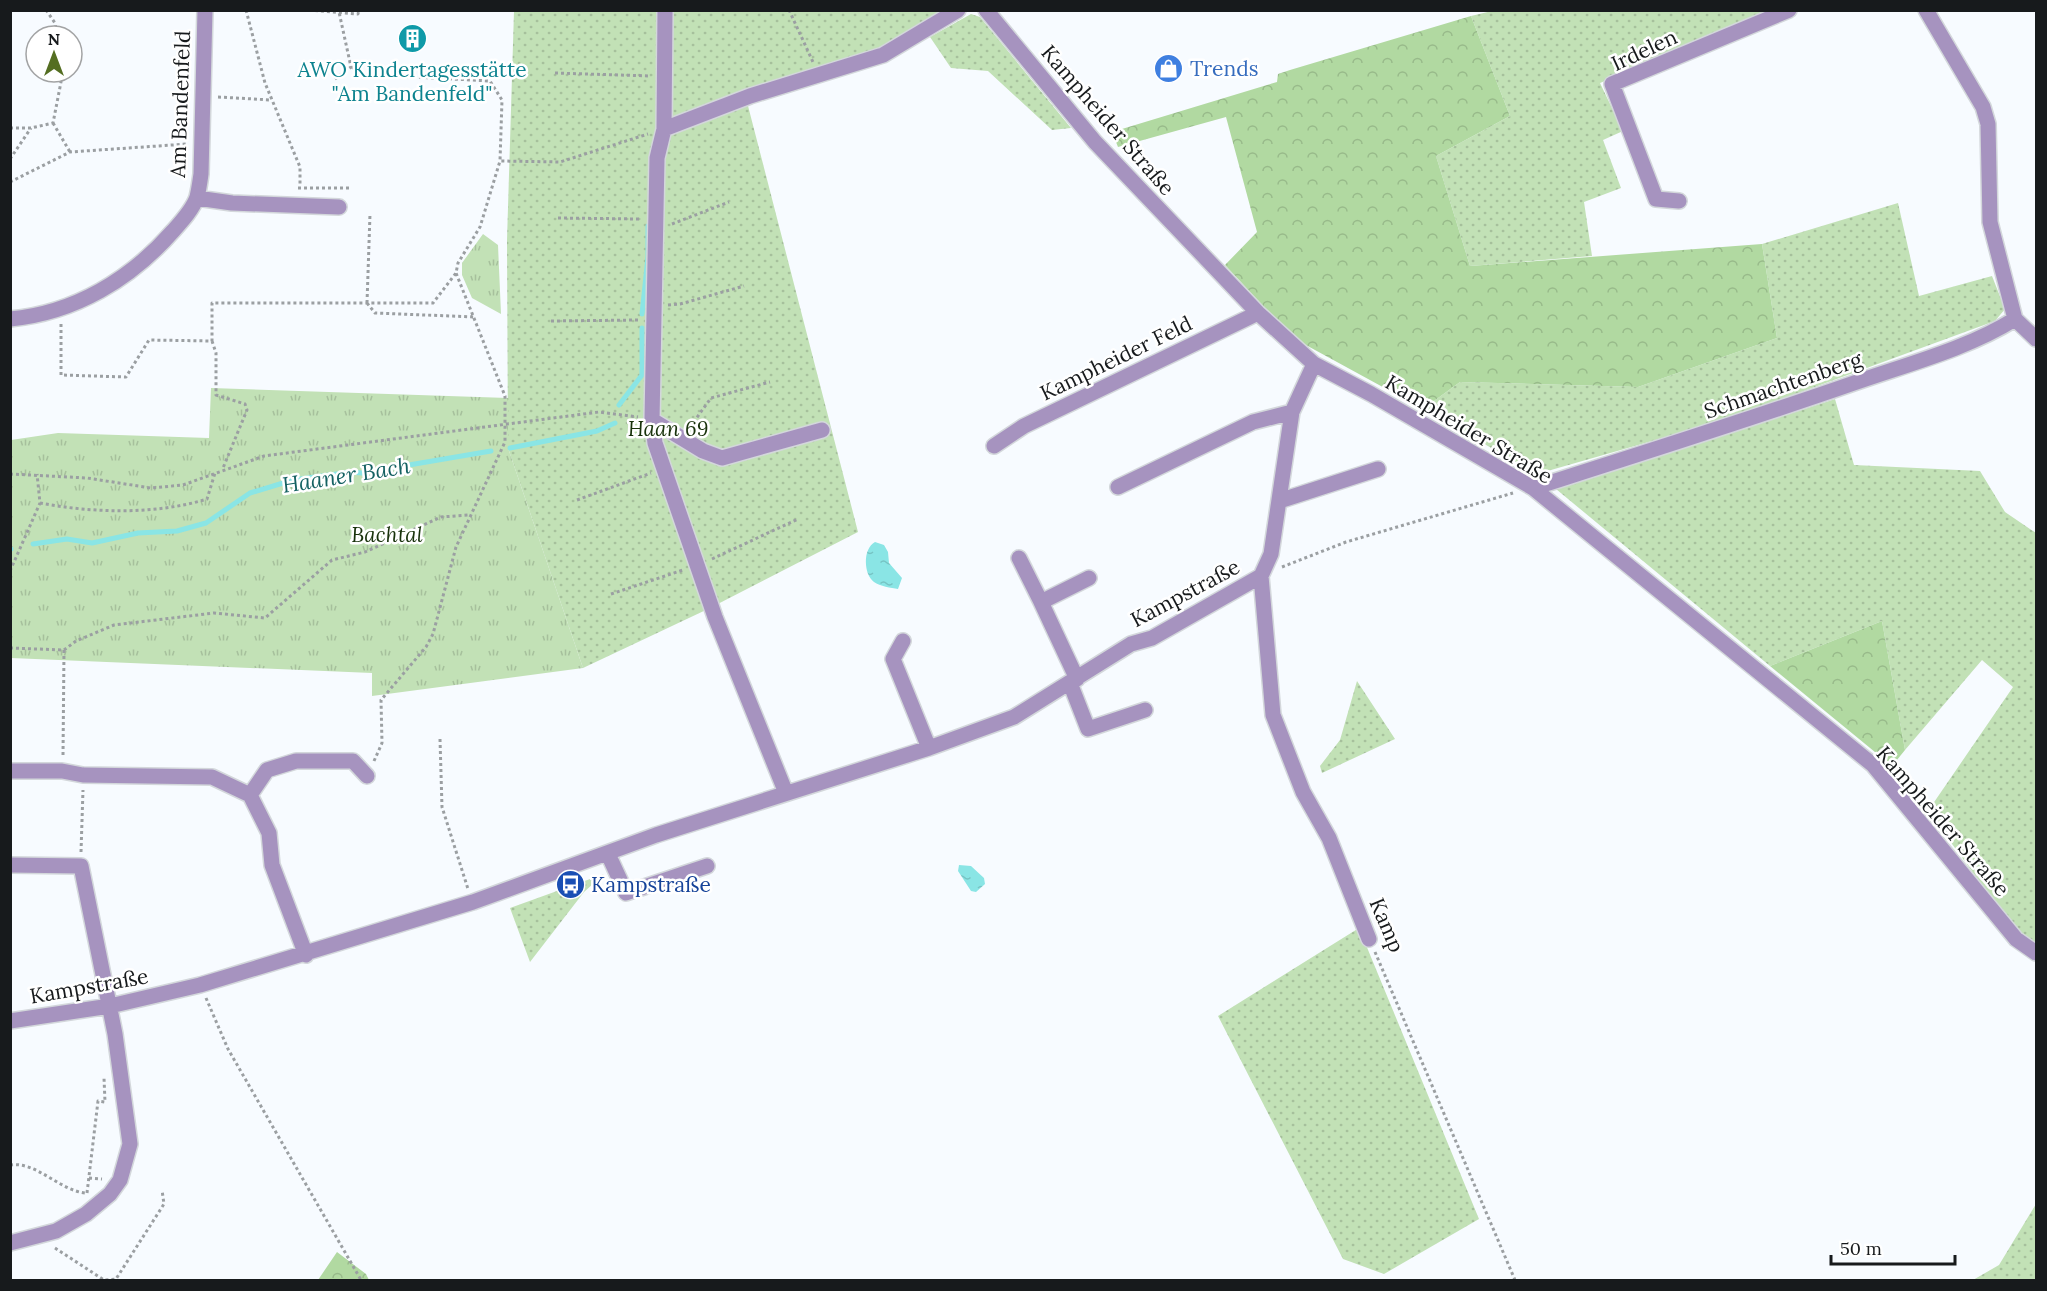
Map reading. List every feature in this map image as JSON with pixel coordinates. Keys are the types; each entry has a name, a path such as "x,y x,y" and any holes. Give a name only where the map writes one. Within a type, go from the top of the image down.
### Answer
{"street":[{"name":"Am Bandenfeld","path":"10,319 33,317 61,310 104,290 131,271 163,242 197,198 201,174 205,10"},
{"path":"665,10 664,129 657,158 652,420 655,442 696,566 786,793"},
{"path":"664,129 750,96 883,55 958,10"},
{"name":"Kampheider Straße","path":"986,10 1095,142 1258,314 1314,364 1371,394 1533,488 1873,765 2022,944 2037,953"},
{"name":"Irdelen","path":"1679,201 1656,199 1612,84 1789,10"},
{"path":"1926,10 1983,107 1988,124 1990,222 2015,319 2037,339"},
{"name":"Am Bandenfeld","path":"197,198 232,203 339,207"},
{"name":"Kampheider Feld","path":"994,446 1024,426 1258,314"},
{"name":"Schmachtenberg","path":"1533,488 1726,428 1924,359 1992,333 2015,319"},
{"name":"Kampstraße","path":"10,1021 110,1006 200,986 306,955 473,902 656,835 929,748 1014,717 1131,644 1152,638 1261,576 1271,554 1292,412 1314,364"},
{"path":"1118,487 1253,422 1292,412"},
{"path":"652,420 703,451 722,458 822,430"},
{"path":"1279,501 1378,469"},
{"path":"1019,558 1041,602 1074,681 1088,729 1145,710"},
{"name":"Kamp","path":"1261,576 1273,715 1303,792 1329,838 1370,939"},
{"path":"1041,602 1089,578"},
{"path":"903,641 892,659 929,748"},
{"path":"250,795 267,770 296,761 353,761 367,776"},
{"path":"10,771 62,771 83,776 212,777 250,795 269,833 272,865 306,955"},
{"path":"608,854 626,893 708,866"},
{"path":"10,866 81,866 110,1006 130,1125 130,1144 120,1180 110,1194 86,1214 47,1233 10,1243"}],"path":[{"path":"46,10 56,24"},
{"path":"246,10 271,99 300,167 300,186"},
{"path":"309,10 358,14 359,10"},
{"path":"789,10 818,75"},
{"path":"223,468 248,410 245,404 216,395 216,353 212,341 212,303 433,303 456,273 458,263 480,227 500,161 502,99 490,81 363,75 351,67 339,12"},
{"path":"395,63 395,76"},
{"path":"335,79 351,67"},
{"path":"555,73 665,76"},
{"path":"61,84 53,123 70,152"},
{"path":"202,96 271,99"},
{"path":"10,128 31,128 53,123"},
{"path":"10,159 31,128"},
{"path":"500,161 560,162 664,129"},
{"path":"10,182 70,152 201,143"},
{"path":"558,218 656,225 729,202"},
{"path":"370,214 367,303 375,313 475,317"},
{"path":"367,776 382,743 381,700 426,647 433,634 456,547 505,442 507,424 505,396 456,273"},
{"path":"551,321 655,313 744,286"},
{"path":"61,310 61,375 126,377 149,340 212,341"},
{"path":"682,438 711,398 770,382"},
{"path":"10,474 38,474 151,488 183,484 223,468 264,456 599,412 652,420"},
{"path":"578,500 664,468"},
{"path":"40,503 122,510 189,505 207,499 215,473"},
{"path":"10,571 40,503 38,474"},
{"path":"1261,576 1346,542 1533,488"},
{"path":"10,648 64,650 76,640 114,625 214,613 265,618 332,560 365,552 441,517 469,515"},
{"path":"611,594 696,566 798,519"},
{"path":"62,771 64,650"},
{"path":"440,739 442,807 473,902"},
{"path":"81,866 83,776"},
{"name":"Kamp","path":"1370,939 1515,1281"},
{"path":"200,986 228,1049 361,1281"},
{"path":"86,1214 98,1101 105,1102 103,1071"},
{"path":"10,1165 21,1163 73,1192 87,1194"},
{"path":"47,1233 54,1247 104,1280 116,1279 164,1204 162,1190"}],"green space":[{"path":"1496,10 1775,11 1600,83 1623,131 1603,140 1621,188 1584,202 1592,256 1470,266 1436,156 1510,116 1471,16"},
{"name":"Haan 69","path":"514,11 949,11 881,52 747,102 858,532 708,609 583,668 508,448 507,240"},
{"path":"971,14 980,17 1071,128 1052,130 988,71 951,68 930,37"},
{"path":"1471,16 1510,116 1436,156 1470,266 1762,244 1777,338 1638,387 1460,382 1423,409 1293,338 1225,265 1257,232 1226,117 1118,147 1112,132 1277,82 1278,74 1290,70"},
{"path":"1898,203 1919,296 1992,276 2005,309 1995,321 1722,421 1537,474 1423,409 1460,382 1638,387 1777,338 1762,244"},
{"path":"483,234 498,245 501,314 472,298 462,275 462,263"},
{"name":"Bachtal","path":"211,388 508,398 508,448 583,668 372,696 372,673 11,658 11,440 58,433 209,438"},
{"path":"1835,399 1854,465 1980,471 2005,512 2036,533 2036,945 2009,922 1928,811 2013,687 1982,660 1905,750 1882,621 1770,666 1556,489"},
{"path":"1882,621 1905,750 1892,766 1770,666"},
{"path":"1357,681 1395,739 1322,773 1320,766 1340,740"},
{"path":"604,874 584,892 530,962 510,908"},
{"path":"1359,928 1479,1219 1384,1274 1343,1259 1218,1016"},
{"path":"2036,1204 2036,1280 1973,1280 1999,1265"},
{"path":"337,1252 366,1274 369,1280 318,1280"}],"water":[{"path":"875,542 884,545 888,552 889,563 902,578 898,589 886,587 870,578 866,561 868,550"},
{"path":"959,865 971,866 984,878 985,884 976,892 971,891 958,871"}],"waterway":[{"name":"Haaner Bach","path":"642,314 648,257 648,226"},
{"name":"Haaner Bach","path":"619,405 642,375 642,328"},
{"name":"Haaner Bach","path":"510,448 597,431 615,423"},
{"name":"Haaner Bach","path":"33,544 67,539 92,543 138,533 177,531 206,523 250,493 293,480 351,472 362,473 491,451"}],"place":[{"name":"AWO Kindertagesstätte \"Am Bandenfeld\"","path":"412,38"},
{"name":"Trends","path":"1169,68"},
{"name":"Kampstraße","path":"570,884"}]}
